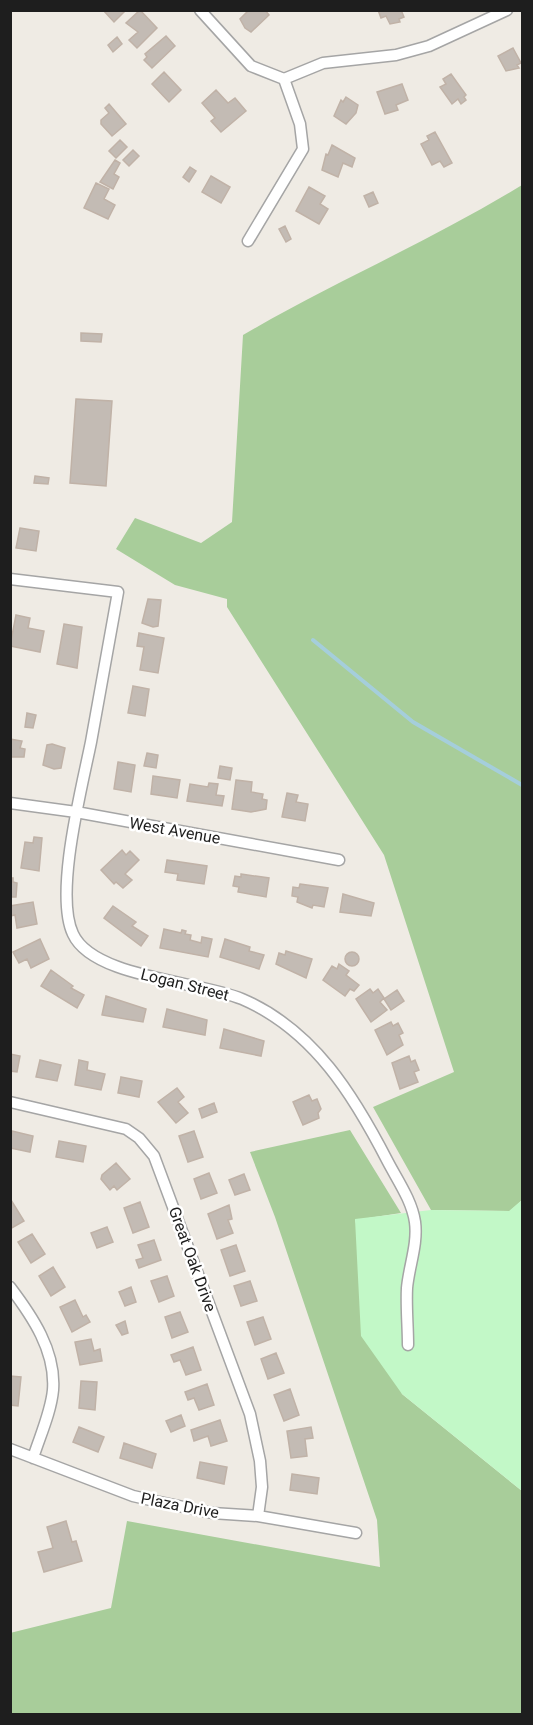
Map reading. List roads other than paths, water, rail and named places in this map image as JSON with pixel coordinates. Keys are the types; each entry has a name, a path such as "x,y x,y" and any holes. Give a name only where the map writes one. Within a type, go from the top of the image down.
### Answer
{"street":[{"path":"200,10 250,66 284,79 323,63 396,56 429,46 507,10"},
{"path":"248,241 303,149 300,124 284,79"},
{"name":"Logan Street","path":"10,579 118,592 76,812 66,901 70,927 76,940 95,956 119,968 241,999 271,1014 320,1056 339,1078 354,1100 407,1197 415,1222 416,1237 407,1288 408,1345"},
{"name":"West Avenue","path":"10,803 76,812 339,860"},
{"name":"Great Oak Drive","path":"10,1102 126,1129 139,1138 154,1156 250,1414 260,1461 262,1487 258,1516"},
{"path":"10,1287 28,1312 44,1342 51,1364 52,1393 33,1458"},
{"name":"Plaza Drive","path":"10,1449 133,1496 212,1513 258,1516 356,1533"}],"waterway":[{"path":"313,640 413,722 522,785"}]}
